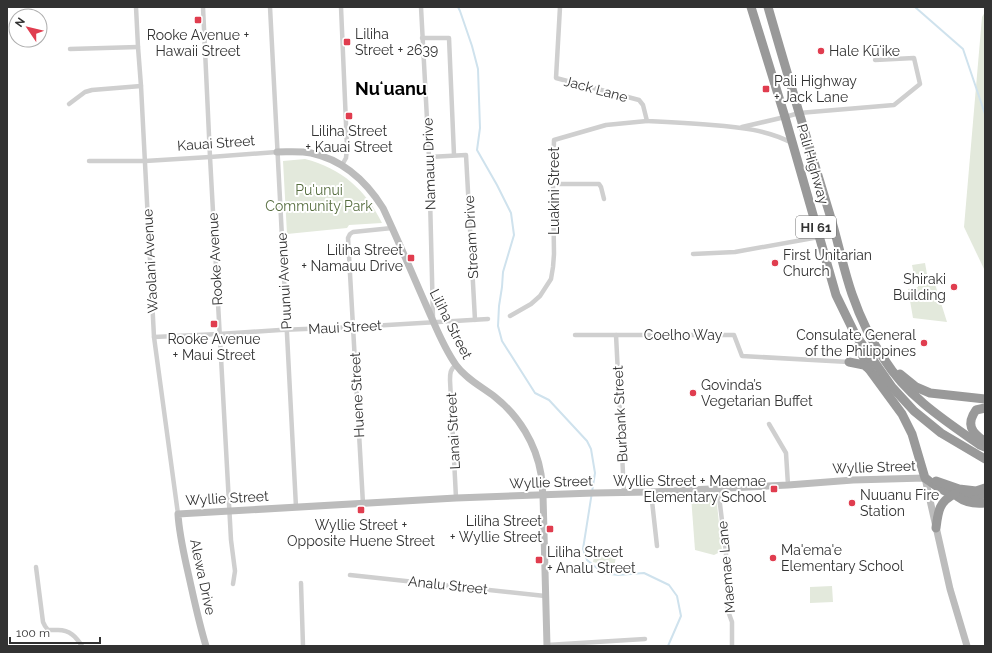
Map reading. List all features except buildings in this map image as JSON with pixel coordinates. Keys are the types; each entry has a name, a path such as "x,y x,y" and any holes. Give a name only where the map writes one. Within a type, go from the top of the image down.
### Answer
{"highway":[{"name":"Pali Highway","path":"752,7 836,295 855,334 892,388 914,411 941,433 985,459"},
{"name":"Pali Highway","path":"768,7 852,293 862,319 884,360 903,384 922,403 949,424 985,448"},
{"path":"855,334 858,346 869,369 902,414 912,434 925,478 946,491 955,494 977,497 985,494"},
{"path":"849,362 857,356 858,346"},
{"path":"884,360 916,387 922,390 930,393 985,399"},
{"path":"849,362 869,369"},
{"path":"985,408 976,410 970,420 972,431 985,442"},
{"path":"925,478 959,489 976,491 985,488"},
{"path":"955,494 960,499 969,503 985,503"},
{"path":"936,528 939,508 950,496 955,494"}],"street":[{"name":"Waolani Avenue","path":"136,7 154,337 178,514"},
{"name":"Rooke Avenue","path":"203,7 229,511 235,571 234,584"},
{"name":"Puunui Avenue","path":"270,7 296,507"},
{"path":"341,7 347,147 346,158 342,165"},
{"name":"Namauu Drive","path":"421,7 430,156 433,322"},
{"name":"Jack Lane","path":"560,7 556,78 639,100 643,105 647,121"},
{"path":"422,38 449,38 454,156 430,156"},
{"path":"70,49 138,47"},
{"path":"740,127 785,118 799,113 894,105 920,84 914,58 875,60"},
{"path":"69,104 85,92 92,90 141,86"},
{"path":"647,121 740,127 767,133 784,139 792,144"},
{"name":"Luakini Street","path":"510,316 532,304 540,296 551,279 554,254 554,140 606,125 647,121"},
{"name":"Kauai Street","path":"89,161 145,161 277,152 304,152 322,156 342,165"},
{"name":"Stream Drive","path":"454,156 466,155 475,320"},
{"name":"Liliha Street","path":"342,165 365,183 383,208 433,322 445,347 456,365 473,382 502,403 515,416 530,440 541,473 547,645"},
{"path":"553,184 599,184 604,199"},
{"name":"Huene Street","path":"363,504 348,238 353,232 392,228"},
{"path":"693,254 735,252 819,237"},
{"name":"Maui Street","path":"154,337 354,327 488,318"},
{"name":"Coelho Way","path":"575,335 734,335 742,356 849,362"},
{"name":"Burbank Street","path":"616,335 624,493"},
{"name":"Lanai Street","path":"456,365 451,371 450,380 456,498"},
{"path":"769,424 786,453 788,485"},
{"path":"925,478 950,589 967,646"},
{"name":"Wyllie Street","path":"178,514 456,498 651,492 853,480 925,478"},
{"name":"Maemae Lane","path":"718,488 726,552 728,611 732,622 732,646"},
{"path":"651,492 657,546"},
{"name":"Alewa Drive","path":"178,514 179,529 206,646"},
{"path":"36,567 43,622 45,626 48,630 64,630 69,632 82,646"},
{"name":"Analu Street","path":"350,575 545,596"},
{"path":"302,583 303,646"},
{"path":"547,645 645,639"}],"green space":[{"path":"985,12 985,271 964,227 982,17"},
{"name":"Pu'unui Community Park","path":"305,159 330,168 351,182 368,200 382,223 349,225 347,228 287,234 283,161"},
{"path":"925,263 929,285 935,284 947,322 913,318 908,289 918,287 917,275 914,275 912,265"},
{"path":"716,495 722,551 714,555 695,550 691,496"},
{"path":"595,552 616,557 614,567 593,562"},
{"path":"832,586 833,602 810,603 810,587"}],"waterway":[{"path":"458,7 472,46 478,69 480,128 477,150 511,213 514,235 503,272 499,306 498,326 502,341 535,393 549,400 587,441 591,449 595,473 583,549 587,560 603,573 618,575 644,573 669,585 677,596 681,616 668,646"},
{"path":"915,7 963,49 985,114"}],"place":[{"name":"Rooke Avenue + Hawaii Street","path":"198,20"},
{"name":"Liliha Street + 2639","path":"347,42"},
{"name":"Hale Kūʻike","path":"821,51"},
{"name":"Pali Highway + Jack Lane","path":"766,89"},
{"name":"Liliha Street + Kauai Street","path":"349,116"},
{"name":"Liliha Street + Namauu Drive","path":"411,258"},
{"name":"First Unitarian Church","path":"775,263"},
{"name":"Shiraki Building","path":"954,287"},
{"name":"Rooke Avenue + Maui Street","path":"214,324"},
{"name":"Consulate General of the Philippines","path":"924,343"},
{"name":"Govinda’s Vegetarian Buffet","path":"693,393"},
{"name":"Wyllie Street + Maemae Elementary School","path":"774,489"},
{"name":"Nuuanu Fire Station","path":"852,503"},
{"name":"Wyllie Street + Opposite Huene Street","path":"361,510"},
{"name":"Liliha Street + Wyllie Street","path":"550,529"},
{"name":"Ma'ema'e Elementary School","path":"773,558"},
{"name":"Liliha Street + Analu Street","path":"539,560"}],"district":[{"name":"Nuʻuanu","path":"391,88"}]}
